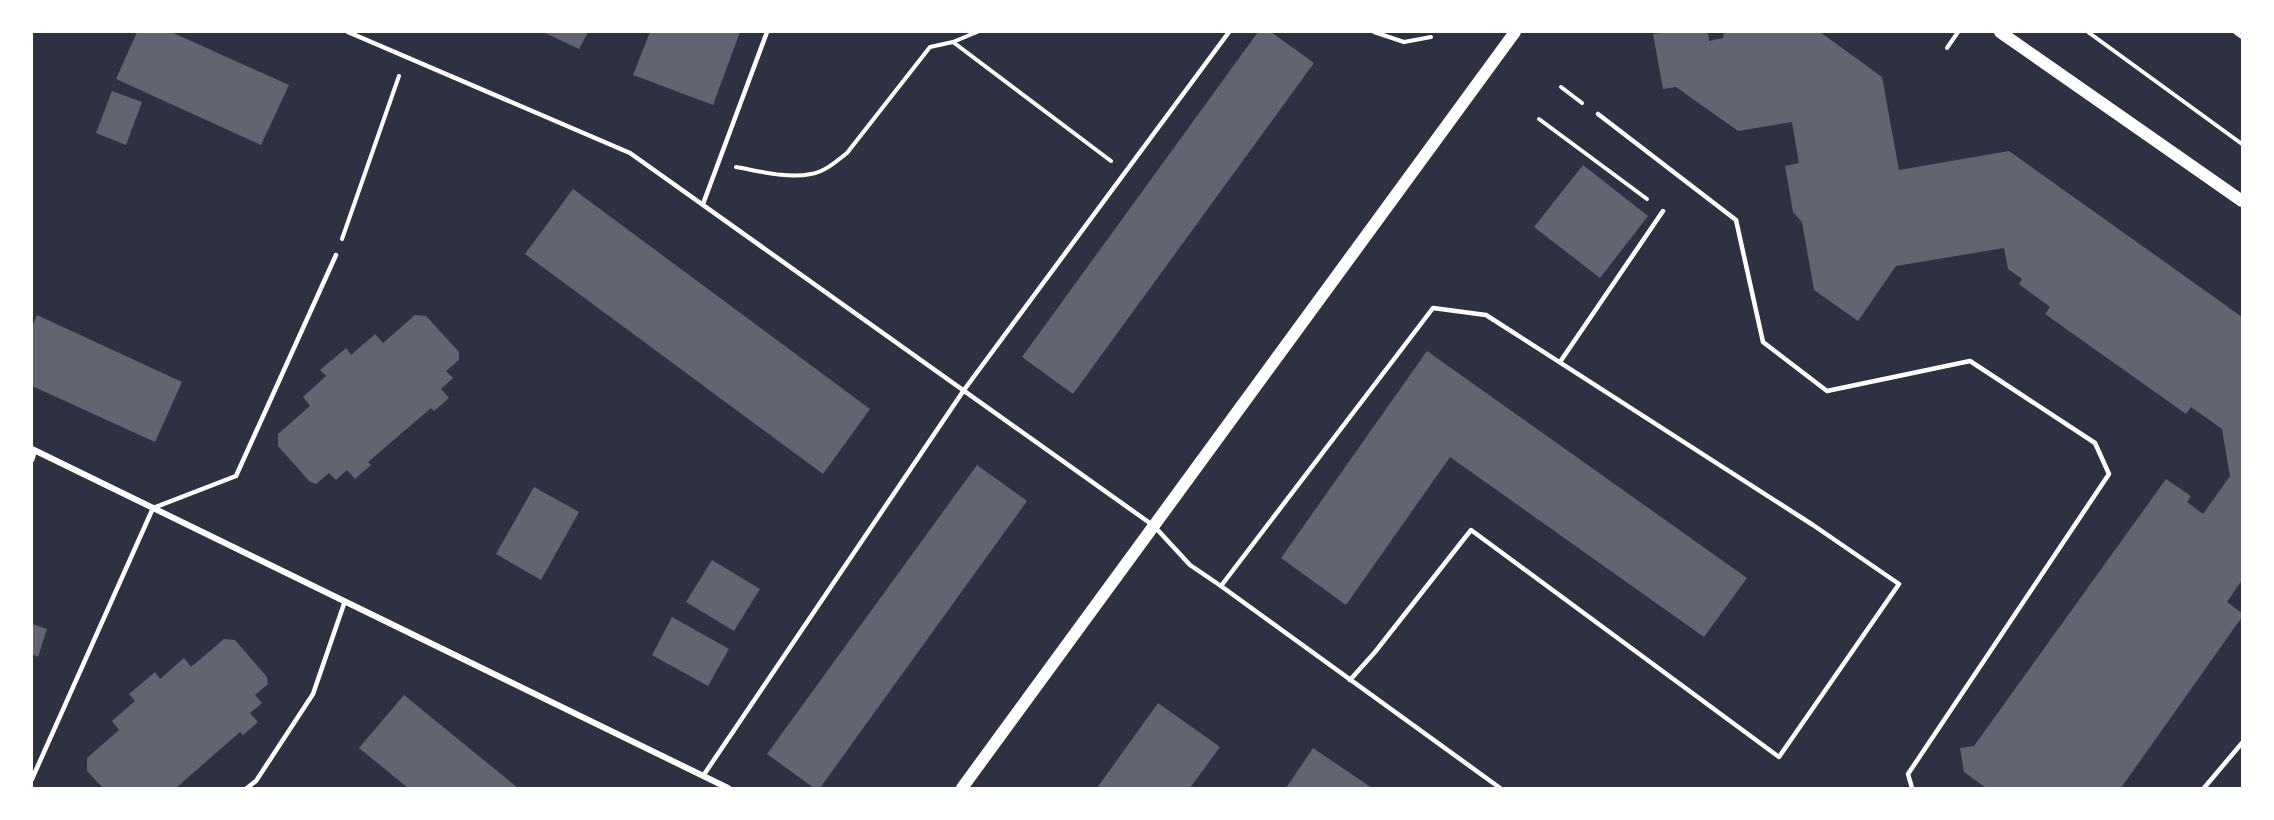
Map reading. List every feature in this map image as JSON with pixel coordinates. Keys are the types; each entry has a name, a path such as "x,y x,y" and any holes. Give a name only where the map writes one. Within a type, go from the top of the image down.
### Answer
{"main road":[{"path":"962,789 1515,32"},
{"path":"2000,32 2242,201"}],"street":[{"path":"33,450 728,789"}],"lane":[{"path":"348,32 630,153 1154,526 1190,566 1221,586 1500,789"},
{"path":"703,204 767,32"},
{"path":"703,776 964,390 1229,32"},
{"path":"1598,114 1736,220 1763,342 1827,391 1970,361 2094,443 2109,474 1908,774 1912,789"},
{"path":"1560,362 1663,211"},
{"path":"32,779 153,508 236,476 336,255"},
{"path":"1221,586 1433,308 1486,315 1803,518 1899,584 1779,757 1471,530 1375,652 1350,680"},
{"path":"32,460 33,450"},
{"path":"247,789 256,781 313,694 345,602"},
{"path":"2204,789 2242,743"}],"path":[{"path":"717,165 790,175 811,174 833,164 847,153 930,47 953,42 977,32"},
{"path":"1374,32 1404,42 1431,37"},
{"path":"1947,48 1958,32"},
{"path":"2088,32 2242,144"},
{"path":"2235,32 2242,37"},
{"path":"953,42 1125,172"},
{"path":"336,255 406,57"},
{"path":"1561,87 1598,114"},
{"path":"1539,119 1663,211"}],"building":[{"path":"137,32 171,32 289,85 261,145 116,79"},
{"path":"543,32 588,32 579,49"},
{"path":"650,32 740,32 713,105 633,75"},
{"path":"1258,32 1271,32 1314,63 1073,394 1022,357"},
{"path":"1708,32 1709,41 1723,38 1724,32 1820,32 1882,77 1899,170 2009,151 2242,317 2242,580 2227,602 2242,613 2242,617 2121,788 1986,788 1964,772 1960,748 1974,746 2166,479 2191,496 2187,502 2203,514 2230,476 2222,429 2191,407 2186,414 2045,314 2050,307 2019,284 2022,279 2008,269 2004,248 1896,266 1858,321 1814,290 1802,222 1793,212 1785,166 1799,163 1792,122 1738,131 1676,87 1663,89 1653,34"},
{"path":"112,91 142,102 126,145 96,133"},
{"path":"1583,165 1648,216 1600,278 1534,227"},
{"path":"573,189 870,409 823,474 525,254"},
{"path":"37,315 182,382 155,442 32,386 32,327"},
{"path":"415,315 426,316 459,352 459,360 446,371 453,378 441,389 449,398 434,411 431,408 368,462 371,465 355,479 347,470 336,480 329,473 316,484 310,482 278,446 278,434 310,406 303,397 326,376 320,370 346,348 351,355 375,334 383,343"},
{"path":"1427,351 1747,578 1704,637 1450,457 1346,605 1281,558"},
{"path":"977,465 1027,501 820,788 814,788 767,754"},
{"path":"534,487 579,512 541,580 496,554"},
{"path":"712,560 760,589 734,631 686,602"},
{"path":"672,617 729,649 708,686 652,655"},
{"path":"32,624 47,629 38,657 32,654"},
{"path":"224,639 235,640 267,677 268,684 255,695 262,703 250,713 258,722 243,735 240,732 178,788 103,788 87,771 87,758 119,730 112,721 135,701 129,694 155,672 160,679 184,658 191,667"},
{"path":"404,695 518,788 408,788 359,748"},
{"path":"1158,703 1220,747 1190,788 1097,788"},
{"path":"1313,748 1372,788 1286,788"}]}
